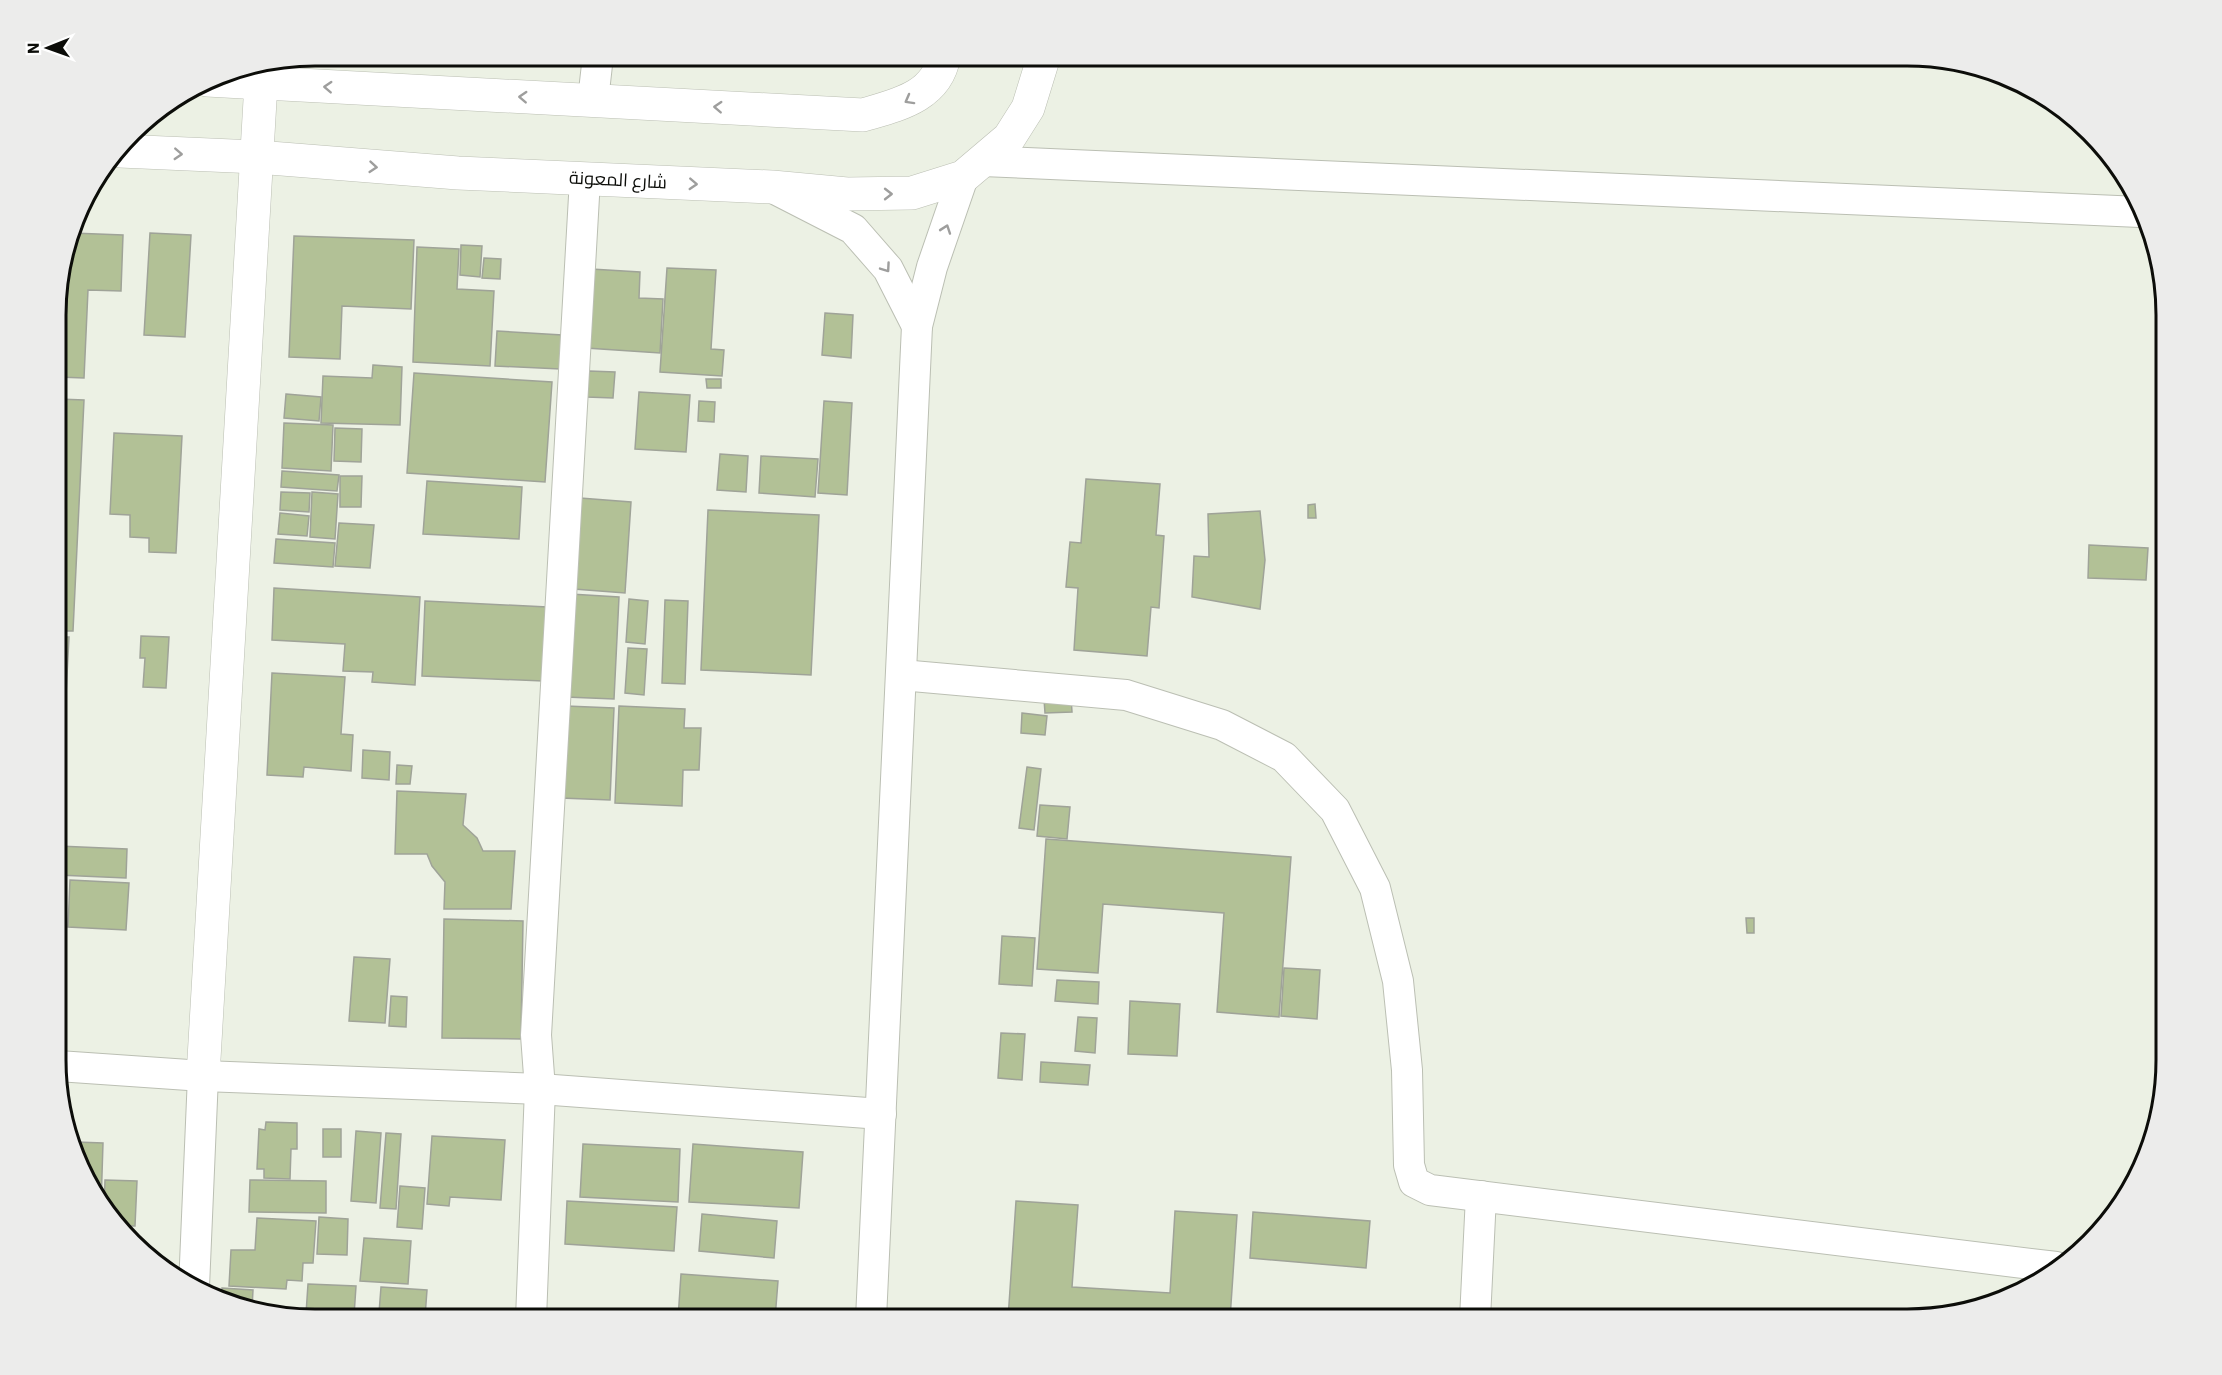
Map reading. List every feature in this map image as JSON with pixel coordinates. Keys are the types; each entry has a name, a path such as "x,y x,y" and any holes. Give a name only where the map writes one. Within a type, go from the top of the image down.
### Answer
{"main road":[{"path":"242,77 261,75 593,100 863,115 909,102 927,87 941,66"},
{"name":"شارع المعونة","path":"128,151 257,158 458,173 772,187 847,194 912,194 973,169 1009,138 1028,108 1041,66"},
{"path":"203,1076 261,75"}],"street":[{"path":"593,100 597,66"},
{"path":"871,1309 917,326 932,267 973,169 2133,212"},
{"path":"531,1309 540,1089 536,1035 585,179"},
{"path":"772,187 853,229 888,269 917,326"},
{"path":"901,675 1126,695 1222,725 1284,757 1335,810 1375,888 1398,981 1407,1070 1409,1165 1414,1182 1430,1190 2046,1267"},
{"path":"66,1067 203,1076 540,1089 881,1114"},
{"path":"194,1278 203,1076"},
{"path":"1475,1309 1481,1196"}],"building":[{"path":"80,233 123,235 121,291 88,290 84,378 66,377 68,282 74,250"},
{"path":"150,233 191,235 185,337 144,335"},
{"path":"294,236 414,240 411,309 342,306 340,359 289,357"},
{"path":"461,245 482,246 480,277 460,275"},
{"path":"417,247 459,249 457,289 494,291 490,366 413,362"},
{"path":"484,258 501,259 500,279 482,278"},
{"path":"667,268 716,270 711,349 724,350 722,376 660,372"},
{"path":"591,269 640,272 639,298 663,299 660,353 586,348"},
{"path":"825,313 853,315 851,358 822,355"},
{"path":"497,331 562,335 560,369 495,366"},
{"path":"373,365 402,367 400,425 321,423 323,376 372,378"},
{"path":"589,371 615,372 613,398 587,397"},
{"path":"414,373 552,382 545,482 407,473"},
{"path":"706,379 721,379 721,388 707,388"},
{"path":"639,392 690,395 686,452 635,449"},
{"path":"286,394 321,397 319,421 284,418"},
{"path":"66,399 84,400 73,631 66,631"},
{"path":"699,401 715,402 714,422 698,421"},
{"path":"824,401 852,403 847,495 818,493"},
{"path":"284,423 333,425 331,471 282,468"},
{"path":"335,428 362,429 361,462 334,461"},
{"path":"114,433 182,436 176,553 149,552 149,538 130,537 130,515 110,514"},
{"path":"720,454 748,456 746,492 717,490"},
{"path":"761,456 818,459 815,497 759,493"},
{"path":"282,471 339,475 337,491 281,487"},
{"path":"340,476 362,476 361,507 340,507"},
{"path":"1086,479 1160,484 1156,535 1164,536 1159,608 1151,607 1147,656 1074,650 1078,588 1066,587 1070,542 1081,543"},
{"path":"427,481 522,487 519,539 423,534"},
{"path":"281,492 310,493 309,512 280,510"},
{"path":"312,492 338,494 335,539 310,537"},
{"path":"580,498 631,502 625,593 574,589"},
{"path":"1315,504 1316,518 1308,518 1308,505"},
{"path":"708,510 819,515 811,675 701,670"},
{"path":"1260,511 1265,560 1260,609 1192,597 1194,556 1209,557 1208,514"},
{"path":"280,513 309,516 307,536 278,534"},
{"path":"339,523 374,525 370,568 335,566"},
{"path":"276,539 335,543 333,567 274,563"},
{"path":"2089,545 2148,548 2146,580 2088,578"},
{"path":"274,588 420,597 415,685 372,682 373,672 343,671 345,644 272,640"},
{"path":"570,594 619,597 614,699 566,697"},
{"path":"629,599 648,601 645,644 626,642"},
{"path":"665,600 688,601 685,684 662,683"},
{"path":"425,601 547,607 543,681 422,676"},
{"path":"141,636 169,637 166,688 143,687 145,658 140,658"},
{"path":"66,637 69,637 66,694"},
{"path":"628,648 647,649 644,695 625,693"},
{"path":"272,673 345,677 341,734 353,735 351,771 304,767 303,777 267,775"},
{"path":"1071,697 1072,712 1045,713 1044,699"},
{"path":"566,706 614,708 610,800 561,798"},
{"path":"619,706 685,709 684,728 701,728 699,770 683,770 682,806 615,803"},
{"path":"1022,713 1047,716 1045,735 1021,733"},
{"path":"363,750 390,752 389,780 362,778"},
{"path":"397,765 412,766 410,784 396,784"},
{"path":"1027,767 1041,769 1034,830 1019,828"},
{"path":"397,791 466,794 463,825 477,838 483,851 515,851 511,909 444,909 445,882 432,866 427,854 395,854"},
{"path":"1040,805 1070,807 1067,839 1037,836"},
{"path":"1046,839 1291,857 1279,1017 1217,1012 1224,913 1103,904 1098,973 1037,969"},
{"path":"66,846 127,849 126,878 66,875"},
{"path":"70,880 129,883 126,930 68,927"},
{"path":"1746,918 1754,918 1754,933 1747,933"},
{"path":"444,919 523,921 521,1039 442,1038"},
{"path":"1002,936 1035,938 1032,986 999,984"},
{"path":"354,957 390,959 385,1023 349,1021"},
{"path":"1284,968 1320,970 1317,1019 1281,1016"},
{"path":"1057,980 1099,982 1098,1004 1055,1001"},
{"path":"391,996 407,997 406,1027 389,1026"},
{"path":"1130,1001 1180,1004 1177,1056 1128,1054"},
{"path":"1078,1017 1097,1018 1095,1053 1075,1051"},
{"path":"1001,1033 1025,1034 1022,1080 998,1078"},
{"path":"1041,1062 1090,1065 1088,1085 1040,1082"},
{"path":"266,1122 297,1123 297,1149 291,1149 290,1179 264,1178 264,1169 257,1169 259,1129 265,1130"},
{"path":"323,1129 341,1129 341,1157 323,1157"},
{"path":"356,1131 381,1133 376,1203 351,1201"},
{"path":"386,1133 401,1134 396,1209 380,1208"},
{"path":"432,1136 505,1140 501,1200 450,1197 449,1206 427,1204"},
{"path":"80,1142 103,1143 102,1189"},
{"path":"583,1144 680,1149 678,1202 580,1197"},
{"path":"693,1144 803,1152 799,1208 689,1202"},
{"path":"105,1180 137,1181 135,1226 130,1226 105,1194"},
{"path":"250,1180 326,1181 326,1213 249,1212"},
{"path":"400,1186 425,1188 422,1229 397,1227"},
{"path":"567,1201 677,1207 674,1251 565,1244"},
{"path":"1016,1201 1078,1205 1072,1287 1170,1293 1175,1211 1237,1215 1231,1309 1009,1309"},
{"path":"1253,1212 1370,1221 1366,1268 1250,1258"},
{"path":"702,1214 777,1221 774,1258 699,1251"},
{"path":"319,1217 348,1219 347,1255 317,1254"},
{"path":"257,1218 316,1221 313,1263 303,1263 302,1281 287,1280 286,1289 229,1286 231,1250 255,1250"},
{"path":"364,1238 411,1241 408,1284 360,1281"},
{"path":"681,1274 778,1281 776,1309 679,1309"},
{"path":"308,1284 356,1286 354,1309 306,1308"},
{"path":"381,1287 427,1290 426,1309 379,1309"},
{"path":"222,1288 253,1290 252,1301 235,1296 222,1291"}]}
